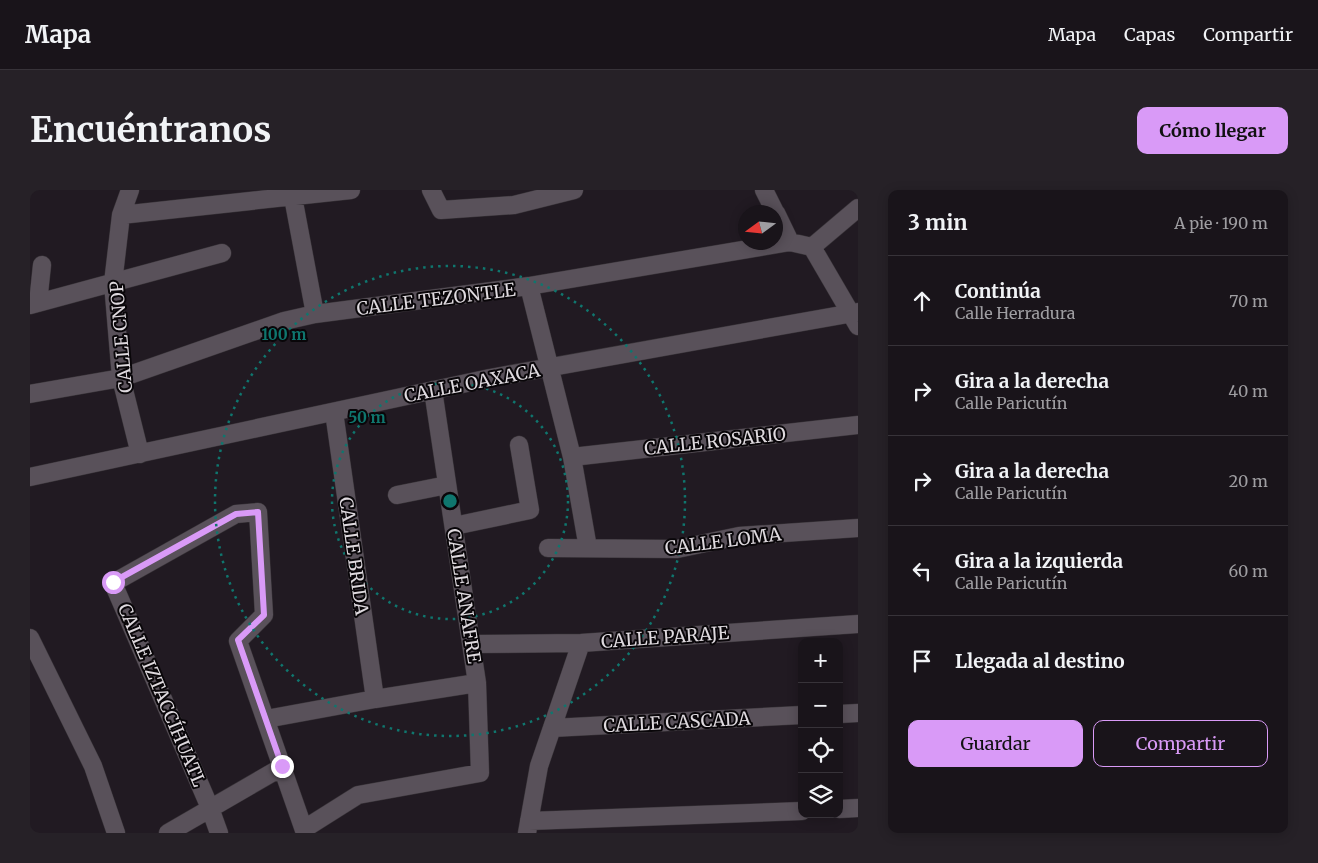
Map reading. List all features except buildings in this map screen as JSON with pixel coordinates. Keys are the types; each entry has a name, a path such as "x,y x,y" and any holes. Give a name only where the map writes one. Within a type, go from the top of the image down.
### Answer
{"street":[{"name":"CALLE CNOP","path":"130,190 121,215 114,283 121,378 140,454"},
{"path":"121,215 351,190"},
{"path":"431,190 441,210 514,205 574,190"},
{"path":"764,190 771,205"},
{"path":"293,197 315,314"},
{"path":"812,247 858,208"},
{"path":"783,228 790,242"},
{"path":"529,286 790,242 812,247 855,317"},
{"path":"42,265 34,304 222,253"},
{"name":"CALLE TEZONTLE","path":"30,394 121,378 284,321 315,314 529,286 572,456 588,548"},
{"name":"CALLE OAXACA","path":"30,477 490,378 855,317"},
{"name":"CALLE ANAFRE","path":"305,831 358,795 480,773 478,683 433,390"},
{"name":"CALLE BRIDA","path":"334,412 375,699"},
{"name":"CALLE ROSARIO","path":"572,456 858,425"},
{"path":"454,526 530,510 519,445"},
{"path":"397,495 447,485"},
{"name":"CALLE IZTACCÍHUATL","path":"219,833 113,582 236,514 258,512 264,615 238,640 266,719"},
{"name":"CALLE LOMA","path":"548,548 677,549 739,536 858,528"},
{"name":"CALLE PARAJE","path":"472,644 581,642 858,624"},
{"path":"30,638 93,766 116,833"},
{"path":"581,642 539,766 528,827 798,811"},
{"path":"305,831 266,719 478,683"},
{"path":"843,714 858,713"},
{"name":"CALLE CASCADA","path":"552,728 798,715"},
{"path":"168,833 282,766"},
{"path":"843,809 858,808"}],"route":[{"path":"113,582 236,514 258,512 264,615 238,640 282,766"}]}
